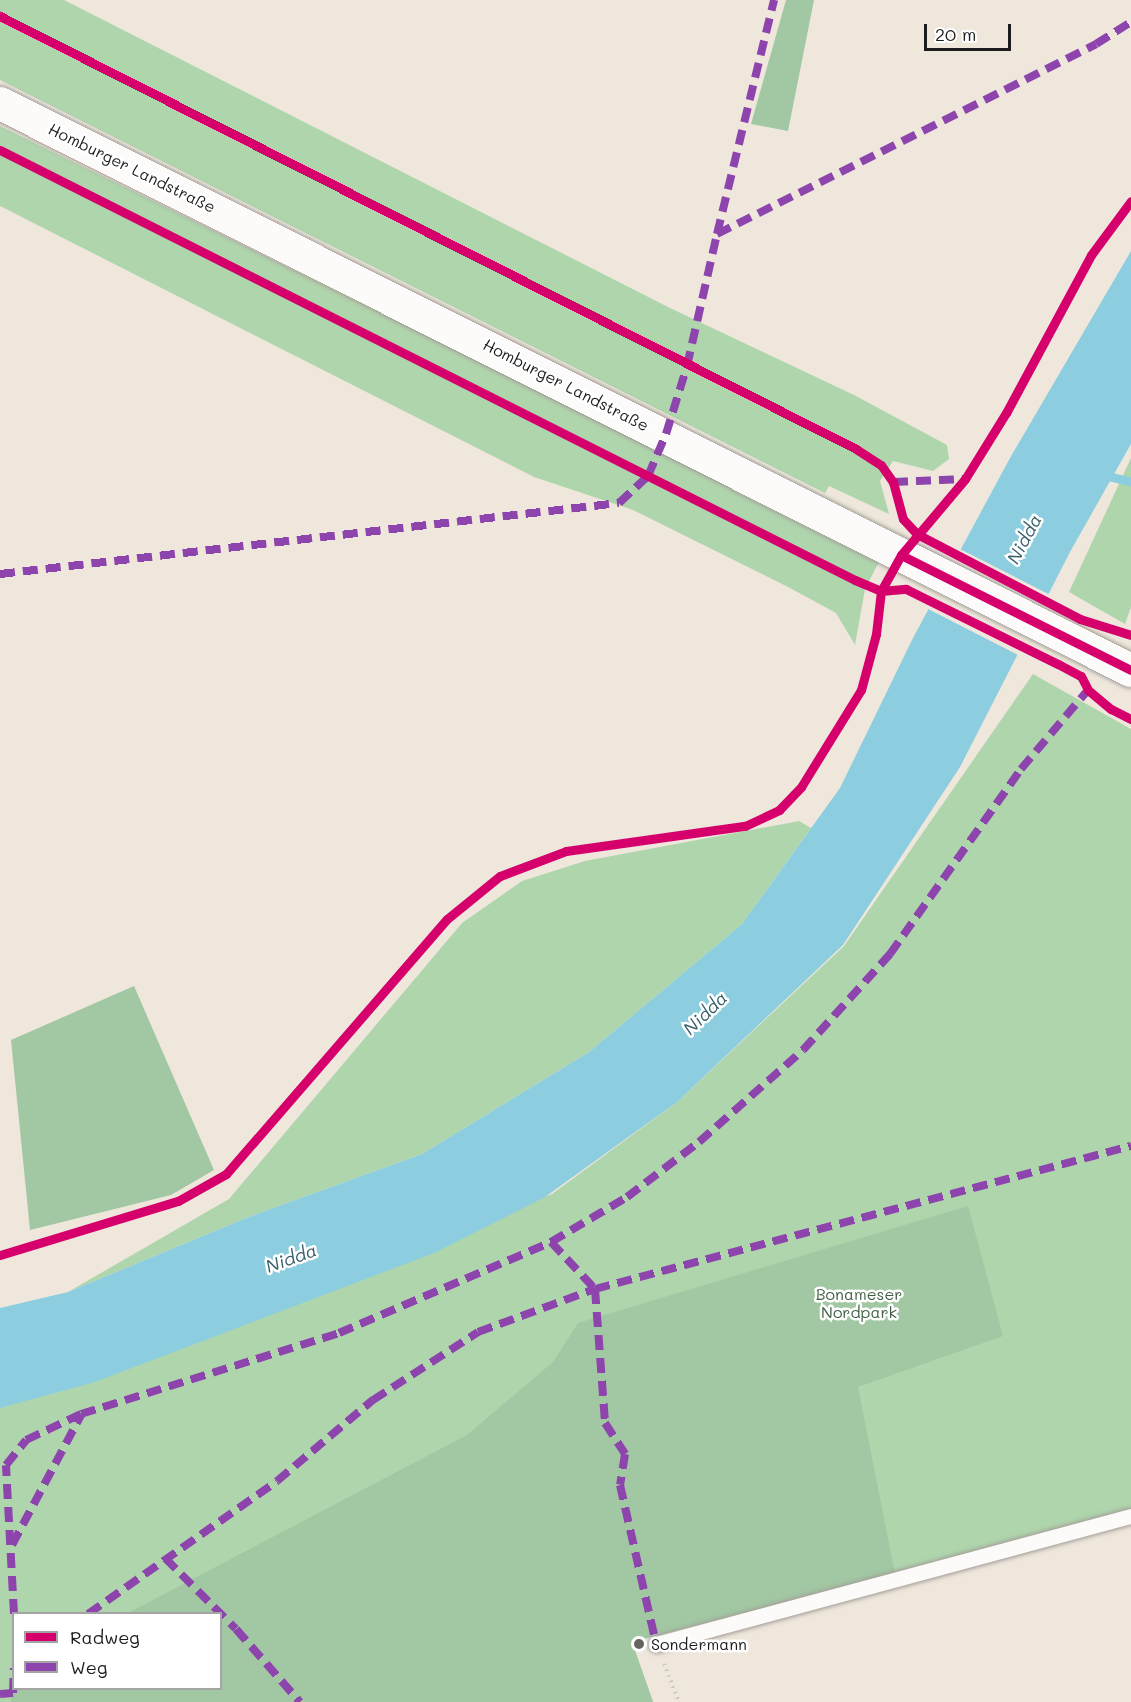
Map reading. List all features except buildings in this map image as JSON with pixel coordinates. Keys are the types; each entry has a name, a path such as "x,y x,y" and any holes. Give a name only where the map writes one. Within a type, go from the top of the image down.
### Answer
{"street":[{"name":"Homburger Landstraße","path":"0,103 1131,670"}],"lane":[{"path":"656,1644 1131,1516"}],"path":[{"path":"656,1644 680,1702"}],"green space":[{"path":"0,0 64,0 670,308 856,396 947,445 949,459 933,471 893,461 880,481 889,514 829,486 825,493 0,80"},
{"path":"786,0 814,0 788,131 751,124"},
{"path":"0,126 881,558 865,589 855,645 836,613 790,588 633,510 534,477 0,206"},
{"path":"1131,458 1131,607 1125,624 1069,592"},
{"name":"Bonameser Nordpark","path":"1033,674 1131,729 1131,1513 632,1642 653,1702 0,1702 0,1404 552,1194 677,1102 844,946"},
{"path":"799,821 811,828 742,924 589,1052 422,1154 251,1216 68,1292 229,1199 462,923 522,881 585,861"},
{"path":"134,986 214,1170 171,1195 30,1230 11,1040"},
{"path":"968,1206 1003,1336 858,1387 895,1574 632,1642 653,1702 11,1702 13,1690 222,1690 222,1612 130,1612 467,1435 553,1362 578,1323"}],"water":[{"name":"Nidda","path":"1131,251 1131,444 1070,552 960,767 843,945 677,1102 545,1197 434,1253 95,1382 0,1408 0,1308 68,1292 251,1216 422,1154 589,1052 742,924 840,788 913,638 1010,458"}],"pier":[{"path":"958,548 1051,595 1020,656 927,609"}],"waterway":[{"path":"1100,474 1131,482"}],"marked path":[{"path":"717,234 774,0"},
{"path":"0,574 619,503 648,476 666,434 687,366 717,234 1096,44 1131,22"},
{"path":"893,482 965,479"},
{"path":"14,1612 6,1465 26,1440 81,1414 339,1333 551,1242 627,1197 699,1142 803,1050 890,954 1021,769 1088,690"},
{"path":"91,1612 277,1481 373,1400 478,1332 595,1289 1131,1146"},
{"path":"551,1242 595,1289 605,1423 625,1454 620,1485 656,1644"},
{"path":"12,1545 81,1415"},
{"path":"165,1558 219,1612"},
{"path":"222,1615 300,1702"},
{"path":"0,1694 13,1693 13,1690"}],"cycle path":[{"path":"0,16 856,449 881,465 893,482 903,519 917,534 1080,619 1131,635"},
{"path":"0,150 855,580 881,591 906,589 1058,664 1081,676 1088,690 1111,709 1131,719"},
{"path":"0,1255 178,1201 226,1174 447,919 500,876 566,851 745,826 779,810 801,787 861,690 876,634 881,591 901,555 965,479 1006,413 1091,255 1131,201"},
{"path":"901,555 1131,670"}],"place":[{"name":"Sondermann","path":"639,1644"}]}
